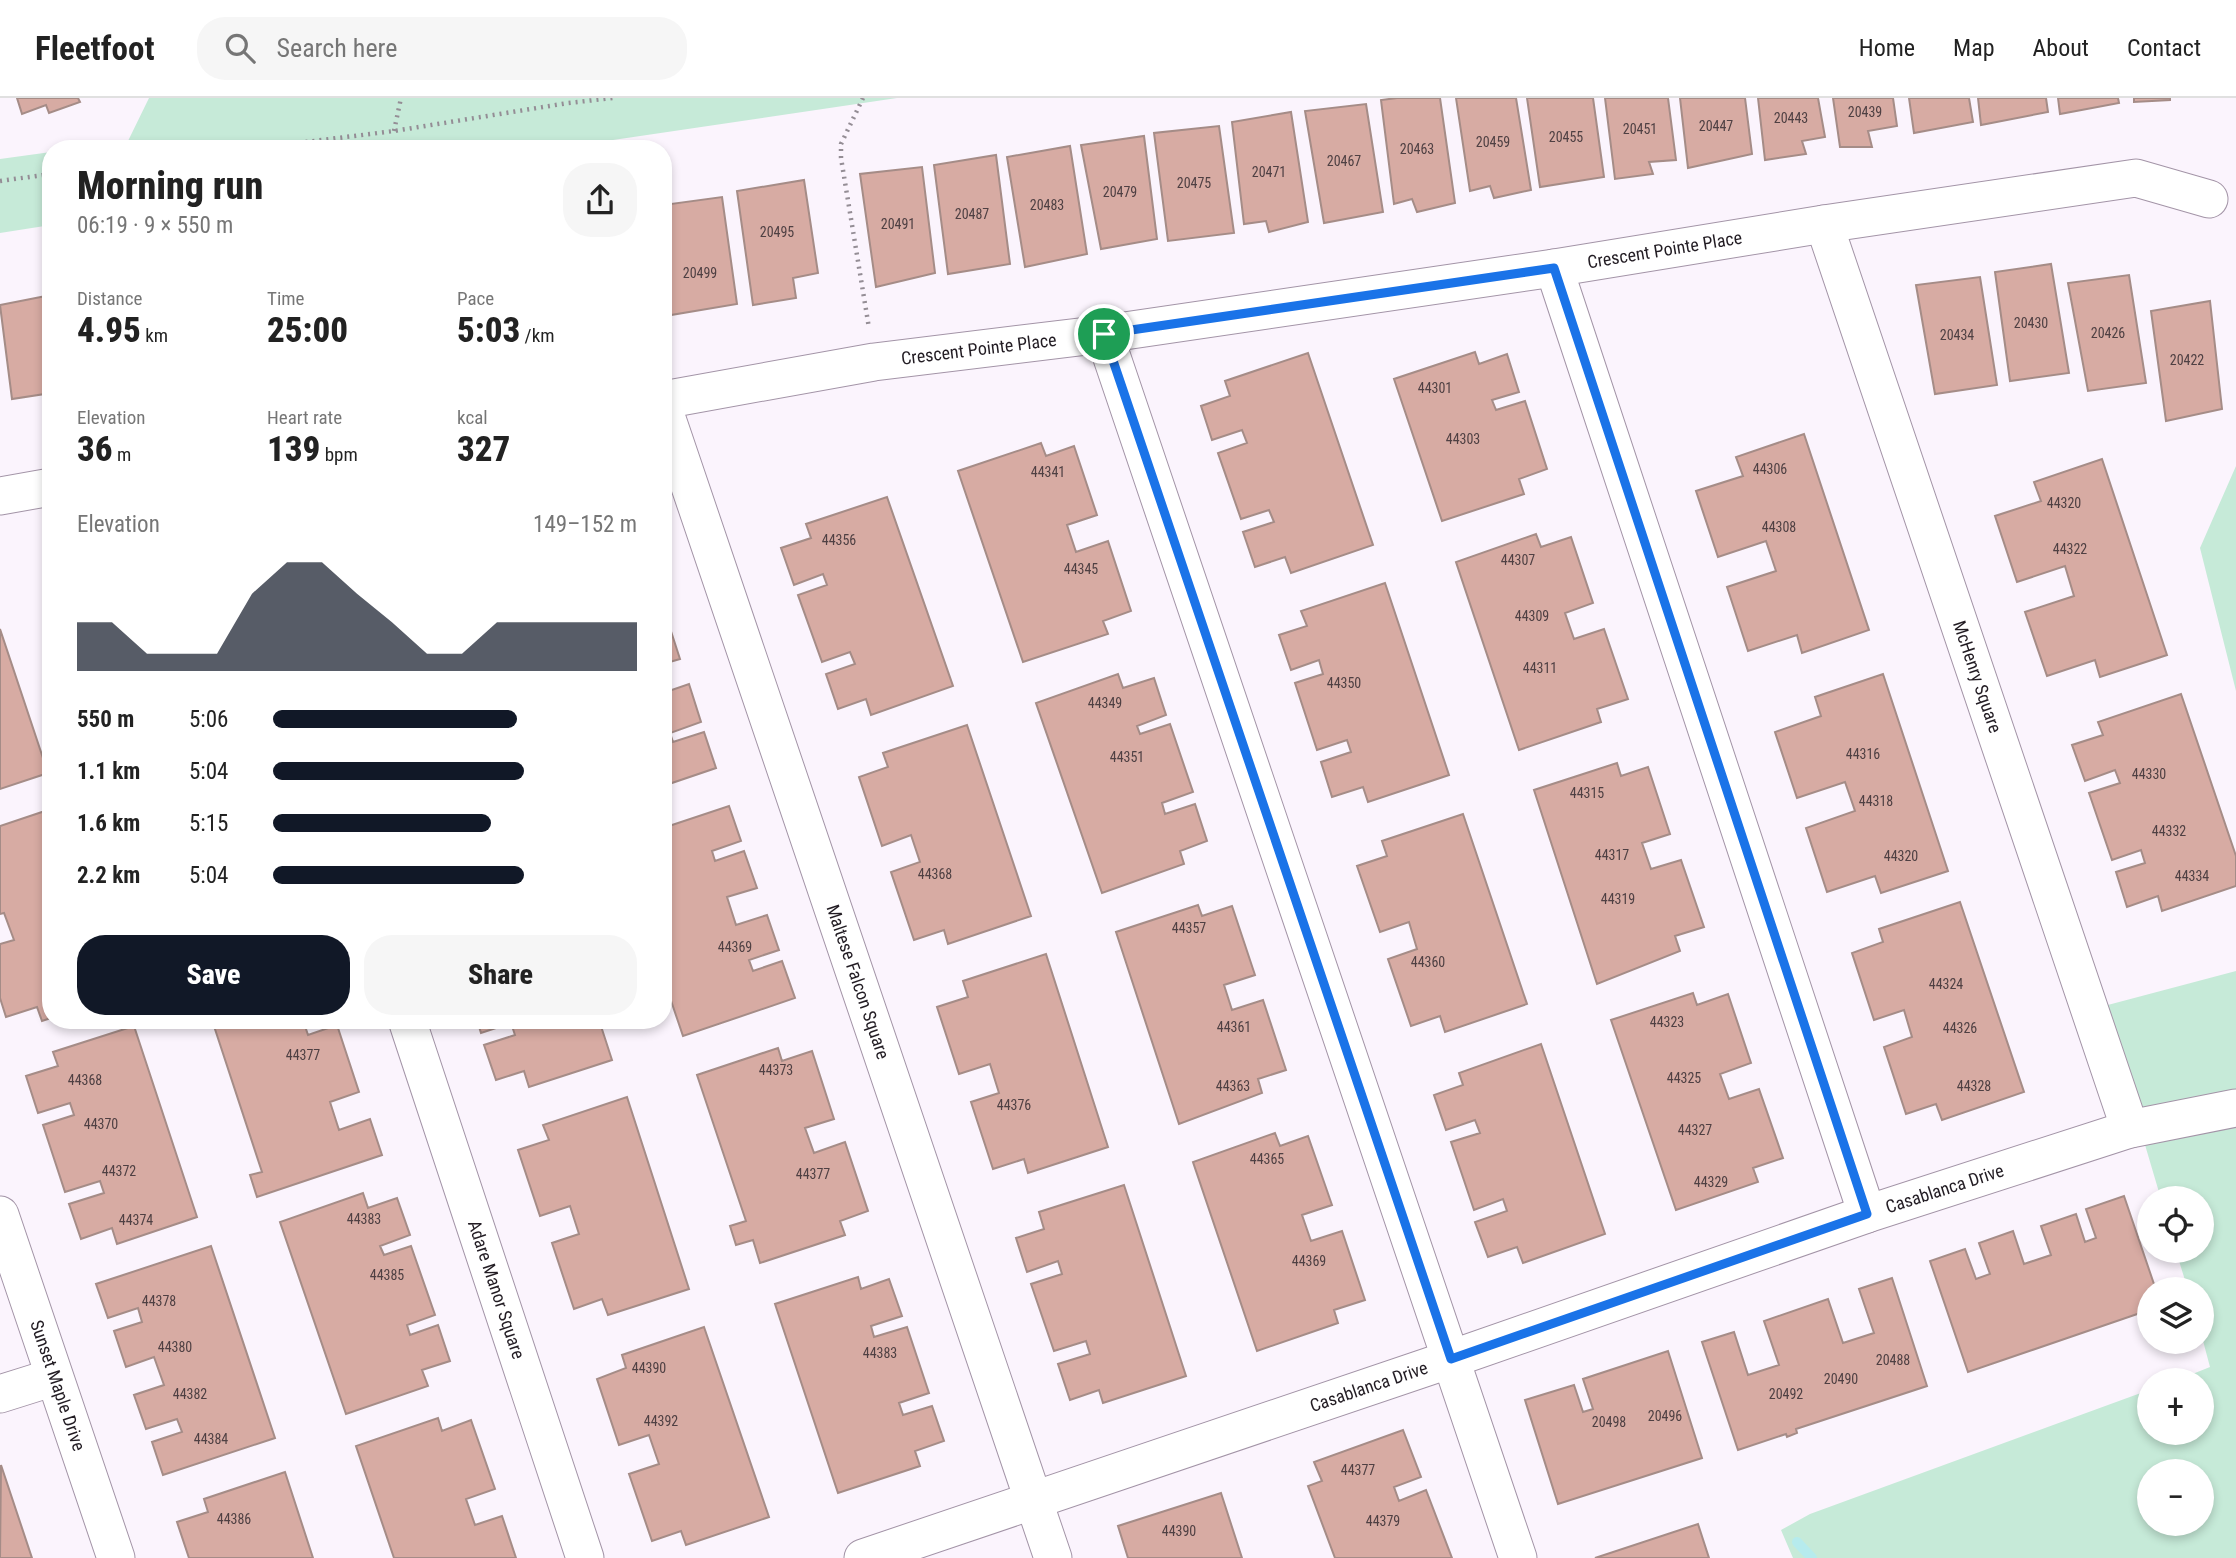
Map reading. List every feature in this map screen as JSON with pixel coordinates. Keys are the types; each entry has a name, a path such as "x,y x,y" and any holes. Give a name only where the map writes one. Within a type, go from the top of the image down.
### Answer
{"street":[{"name":"Crescent Pointe Place","path":"672,398 874,362 1104,334 2136,178 2209,199"},
{"name":"McHenry Square","path":"1824,224 2130,1129"},
{"path":"1554,268 1867,1214"},
{"path":"1104,334 1518,1558"},
{"name":"Maltese Falcon Square","path":"672,434 1054,1558"},
{"path":"0,496 42,489"},
{"name":"Adare Manor Square","path":"410,1029 585,1558"},
{"name":"Casablanca Drive","path":"863,1558 1451,1359 1867,1214 2130,1129 2236,1108"},
{"name":"Sunset Maple Drive","path":"0,1215 116,1558"},
{"path":"0,1394 54,1377"}],"path":[{"path":"394,131 401,98"},
{"path":"322,140 613,98"},
{"path":"863,98 841,144 841,158 874,362"},
{"path":"0,181 42,175"}],"green space":[{"path":"149,98 897,98 613,140 128,140"},
{"path":"42,153 42,226 0,233 0,159"},
{"path":"2236,466 2236,691 2200,548"},
{"path":"2236,971 2236,1558 1793,1558 1781,1530 1810,1514 2137,1394 2137,1445 2214,1445 2214,1368 2208,1368 2210,1367 2207,1354 2214,1354 2214,1277 2184,1277 2180,1263 2214,1263 2214,1186 2157,1186 2104,1006"}],"building":[{"path":"17,98 78,98 80,102 49,113 46,105 22,114"},
{"path":"1440,98 1455,203 1417,212 1412,199 1394,204 1381,100"},
{"path":"1456,98 1516,98 1531,190 1494,198 1490,186 1470,191"},
{"path":"1527,98 1593,98 1604,177 1540,187"},
{"path":"1605,98 1668,98 1676,160 1649,162 1653,174 1615,179"},
{"path":"1680,98 1745,98 1752,154 1688,168"},
{"path":"1758,98 1818,98 1825,137 1802,141 1806,154 1765,160"},
{"path":"1833,98 1893,98 1897,126 1868,131 1872,147 1840,147"},
{"path":"1909,98 1969,98 1973,122 1914,133"},
{"path":"1978,98 2046,98 2048,112 1981,125"},
{"path":"2058,98 2118,98 2119,103 2060,114"},
{"path":"2134,98 2170,98 2170,100 2134,102"},
{"path":"1366,104 1383,212 1324,223 1305,111"},
{"path":"1291,112 1308,222 1269,232 1266,221 1244,224 1232,122"},
{"path":"1219,126 1234,233 1168,241 1154,133"},
{"path":"1144,136 1157,239 1101,249 1081,145"},
{"path":"1070,146 1087,254 1025,267 1007,157"},
{"path":"996,155 1010,264 948,274 934,165"},
{"path":"922,167 935,273 876,287 860,174"},
{"path":"804,180 818,273 793,278 796,298 753,305 737,191"},
{"path":"722,197 737,304 672,315 672,204"},
{"path":"2051,264 2069,373 2010,381 1995,272"},
{"path":"2129,275 2146,383 2088,391 2068,283"},
{"path":"1980,277 1997,385 1935,394 1916,285"},
{"path":"42,297 42,394 12,399 0,305"},
{"path":"2210,301 2222,409 2166,421 2151,311"},
{"path":"1475,352 1479,364 1507,354 1519,392 1492,400 1496,410 1525,401 1547,469 1519,479 1524,494 1442,521 1394,379"},
{"path":"1308,353 1373,545 1291,573 1285,557 1255,567 1243,532 1274,522 1269,510 1241,519 1218,453 1247,443 1242,430 1212,440 1201,406 1230,396 1225,381"},
{"path":"1804,434 1869,630 1802,653 1797,635 1748,651 1727,587 1776,571 1766,541 1718,557 1696,491 1743,476 1736,457"},
{"path":"1041,443 1046,456 1074,446 1097,515 1067,525 1076,552 1108,541 1131,611 1103,621 1108,634 1023,662 958,471"},
{"path":"2102,459 2167,655 2100,677 2095,660 2047,676 2025,612 2074,596 2065,566 2017,582 1995,516 2041,501 2034,482"},
{"path":"887,497 953,686 871,715 866,699 838,709 826,674 855,664 850,652 822,662 798,595 827,585 823,574 794,585 781,548 811,538 806,524"},
{"path":"1536,534 1541,547 1571,537 1593,603 1565,613 1574,639 1604,629 1628,699 1597,709 1601,722 1519,750 1456,562"},
{"path":"1385,583 1449,775 1368,802 1363,787 1332,797 1321,762 1351,752 1347,740 1317,750 1295,683 1323,674 1319,660 1291,670 1279,635 1307,626 1301,611"},
{"path":"0,629 42,755 42,775 0,789"},
{"path":"672,634 680,659 672,661"},
{"path":"1118,674 1123,688 1154,678 1166,715 1137,726 1140,734 1170,724 1193,792 1162,803 1165,814 1195,804 1207,841 1180,851 1184,864 1102,893 1036,703"},
{"path":"1883,674 1948,871 1881,893 1875,876 1827,892 1806,828 1855,811 1845,782 1797,798 1775,732 1821,716 1815,697"},
{"path":"689,684 701,722 672,732 672,690"},
{"path":"2181,694 2236,856 2236,886 2162,911 2158,896 2127,907 2116,872 2145,863 2141,850 2112,860 2089,793 2120,783 2115,770 2085,781 2072,745 2103,735 2098,722"},
{"path":"967,725 1031,916 948,944 944,930 914,940 891,872 920,862 911,835 882,846 859,777 888,767 883,753"},
{"path":"704,732 716,768 672,783 672,739 673,742"},
{"path":"1617,763 1621,776 1648,767 1670,834 1642,843 1651,869 1681,860 1704,927 1675,936 1680,951 1597,984 1534,790"},
{"path":"729,806 741,841 712,851 715,861 744,851 757,888 727,897 736,925 767,915 779,950 749,960 753,971 782,961 795,998 683,1036 672,1004 672,825"},
{"path":"42,812 42,1021 37,1007 6,1017 0,998 0,944 14,940 4,913 0,914 0,826"},
{"path":"1463,814 1527,1004 1445,1032 1440,1016 1411,1026 1388,959 1417,949 1409,922 1380,932 1357,866 1387,856 1382,841"},
{"path":"1960,902 2024,1092 1942,1120 1936,1104 1906,1114 1884,1047 1912,1037 1904,1010 1874,1020 1852,953 1883,942 1879,929"},
{"path":"1198,905 1202,916 1232,906 1255,975 1224,985 1232,1010 1263,1000 1286,1070 1258,1079 1262,1093 1179,1124 1116,932"},
{"path":"1046,954 1108,1147 1028,1173 1024,1159 993,1169 971,1102 999,1093 990,1064 959,1074 937,1007 968,997 963,981"},
{"path":"1693,993 1697,1005 1728,994 1751,1063 1720,1074 1729,1099 1759,1089 1783,1158 1753,1168 1758,1182 1676,1210 1611,1020"},
{"path":"125,1029 135,1029 197,1217 117,1244 112,1228 81,1239 69,1204 104,1193 100,1181 65,1192 43,1125 74,1115 70,1103 38,1113 26,1076 58,1066 53,1052"},
{"path":"215,1029 306,1029 308,1035 325,1029 338,1029 359,1092 330,1102 339,1130 370,1119 382,1155 257,1197 250,1175 262,1172"},
{"path":"513,1029 602,1029 612,1060 529,1087 524,1071 496,1080 484,1045 515,1035"},
{"path":"1541,1044 1605,1234 1523,1263 1517,1247 1488,1257 1475,1222 1507,1211 1503,1199 1474,1210 1451,1142 1480,1133 1475,1120 1446,1130 1434,1095 1463,1085 1459,1073"},
{"path":"778,1048 782,1061 812,1051 834,1119 805,1128 814,1153 845,1142 868,1211 840,1221 845,1235 760,1263 753,1240 736,1245 730,1226 746,1221 697,1075"},
{"path":"627,1097 689,1289 608,1315 602,1299 574,1309 552,1243 579,1234 570,1206 540,1216 518,1150 549,1140 543,1125"},
{"path":"1275,1133 1280,1146 1308,1136 1332,1205 1302,1215 1311,1241 1342,1231 1365,1300 1334,1310 1338,1323 1257,1351 1193,1162"},
{"path":"1124,1185 1186,1376 1103,1403 1099,1390 1070,1400 1058,1364 1090,1354 1086,1341 1054,1351 1031,1284 1062,1274 1058,1261 1027,1272 1016,1238 1044,1229 1039,1212"},
{"path":"363,1193 368,1208 397,1198 410,1235 380,1246 384,1255 411,1246 435,1315 407,1325 410,1335 438,1325 450,1361 422,1370 428,1386 346,1414 280,1222"},
{"path":"2124,1196 2137,1234 2137,1263 2147,1263 2152,1277 2137,1277 2137,1314 1968,1372 1930,1261 1965,1249 1976,1279 1990,1274 1979,1243 2013,1231 2024,1264 2051,1255 2041,1226 2076,1214 2085,1242 2096,1238 2086,1209"},
{"path":"211,1246 275,1438 163,1475 152,1442 182,1432 177,1419 146,1429 134,1395 164,1385 154,1357 126,1367 114,1331 142,1322 138,1308 108,1318 96,1284"},
{"path":"858,1277 861,1289 889,1279 902,1316 871,1326 874,1337 907,1327 929,1393 899,1403 903,1415 932,1406 944,1441 915,1451 920,1466 838,1493 775,1304"},
{"path":"1892,1278 1927,1386 1796,1429 1797,1433 1787,1437 1786,1434 1738,1450 1702,1342 1734,1332 1748,1375 1779,1365 1764,1321 1828,1299 1843,1343 1874,1333 1859,1289"},
{"path":"704,1327 769,1517 686,1545 681,1531 652,1541 629,1474 659,1464 649,1435 619,1445 597,1379 626,1368 622,1355"},
{"path":"1668,1351 1702,1458 1558,1504 1525,1400 1574,1385 1583,1412 1593,1409 1583,1379"},
{"path":"438,1418 442,1431 471,1420 495,1489 466,1499 475,1525 502,1516 516,1558 394,1558 356,1446"},
{"path":"1403,1430 1421,1477 1394,1487 1399,1501 1426,1490 1452,1558 1335,1558 1308,1486 1322,1481 1314,1462"},
{"path":"1,1465 32,1558 0,1558"},
{"path":"285,1472 313,1558 189,1558 177,1522 208,1512 204,1499"},
{"path":"1221,1493 1242,1558 1128,1558 1118,1526"},
{"path":"1698,1524 1709,1558 1595,1558"}],"waterway":[{"path":"1797,1542 1812,1558"}],"route":[{"path":"1554,268 1867,1214 1451,1359 1104,334 1554,268"}]}
